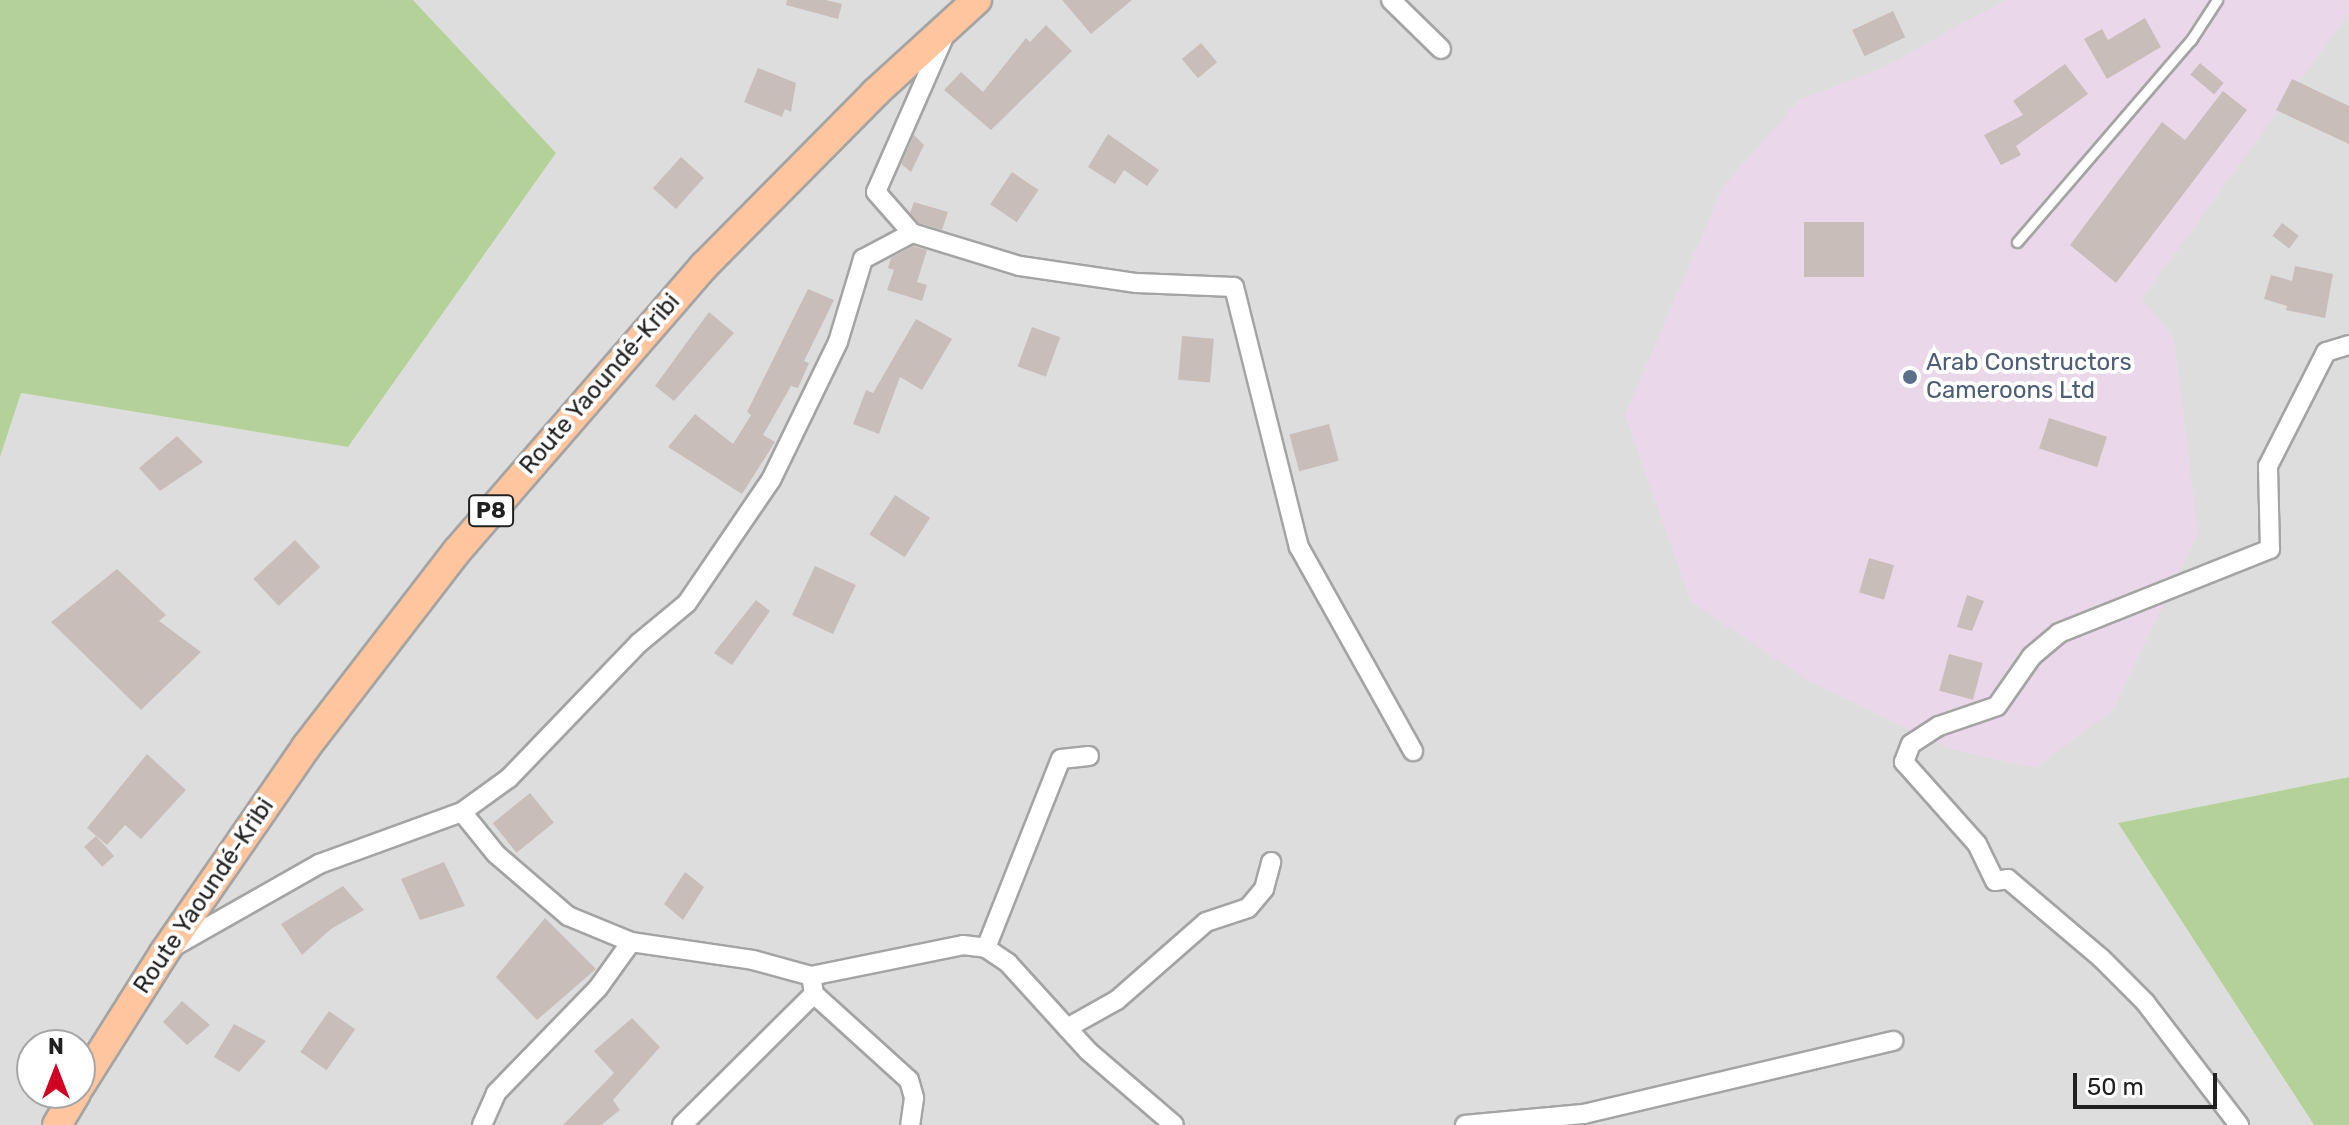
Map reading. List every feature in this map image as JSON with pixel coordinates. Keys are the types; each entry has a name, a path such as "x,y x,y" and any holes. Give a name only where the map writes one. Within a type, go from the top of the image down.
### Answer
{"main road":[{"name":"Route Yaoundé-Kribi","path":"96,1061 164,953 315,735 457,551 594,388 738,232 977,0"}],"street":[{"path":"1391,0 1441,49"},
{"path":"950,23 876,192 912,233 1020,266 1072,275 1234,287 1299,547 1413,751"},
{"path":"164,953 319,864 462,812 509,778 639,643 687,603 771,480 838,342 863,259 912,233"},
{"path":"2239,1125 2145,1002 2053,916 2008,879 1995,881 1977,844 1904,762 1911,744 1939,726 1997,706 2032,656 2059,633 2270,549 2268,466 2326,352 2349,345"},
{"path":"986,948 1061,759 1089,756"},
{"path":"462,812 496,854 568,916 631,942 753,960 813,985 909,1080 914,1098 910,1125"},
{"path":"1067,1028 1117,1000 1206,922 1248,908 1264,889 1271,862"},
{"path":"482,1125 496,1093 598,988 631,942"},
{"path":"682,1125 813,985 963,945 986,948 1008,963 1067,1028 1174,1125"},
{"path":"1465,1125 1584,1114 1893,1041"}],"lane":[{"path":"2017,242 2191,40 2217,0"}],"shaded area":[{"path":"413,0 2349,0 2349,777 2118,823 2314,1125 0,1125 0,457 20,393 348,447 555,153"},
{"name":"Arab Constructors Cameroons Ltd","path":"2005,0 2349,0 2349,13 2142,299 2174,339 2198,534 2112,711 2035,768 1950,749 1809,681 1691,602 1625,415 1723,187 1799,100 1883,68"}],"green space":[{"path":"0,0 413,0 556,153 348,447 21,393 0,457"},
{"path":"2349,777 2349,1125 2314,1125 2118,823"}],"building":[{"path":"787,0 826,0 842,4 838,19 786,5"},
{"path":"1062,0 1132,0 1091,34"},
{"path":"1893,11 1905,37 1864,56 1852,30"},
{"path":"2145,18 2161,47 2107,79 2084,39 2102,29 2108,40"},
{"path":"1046,25 1072,51 991,130 944,90 961,72 983,92 1026,38 1030,42"},
{"path":"1201,43 1217,62 1198,78 1182,59"},
{"path":"2200,63 2224,83 2214,94 2190,74"},
{"path":"2065,64 2088,94 2016,146 2021,155 2001,165 1984,135 2023,115 2013,101"},
{"path":"758,68 796,83 791,112 785,109 782,117 744,102"},
{"path":"2292,79 2349,106 2349,144 2276,110"},
{"path":"2223,91 2247,110 2116,283 2070,245 2162,122 2185,140"},
{"path":"1108,134 1159,170 1147,186 1124,170 1115,184 1088,167"},
{"path":"914,135 924,145 911,172 901,164"},
{"path":"681,157 704,178 676,209 653,188"},
{"path":"1012,172 1039,190 1017,222 990,204"},
{"path":"914,202 948,212 942,230 919,223 910,213"},
{"path":"1804,222 1864,222 1864,277 1804,277"},
{"path":"2282,223 2299,236 2289,248 2272,236"},
{"path":"913,246 927,250 917,282 927,285 922,301 887,290 894,270 888,268 891,258"},
{"path":"2295,266 2333,274 2325,318 2286,310 2287,306 2264,299 2271,275 2292,281"},
{"path":"808,289 834,300 804,361 809,363 798,388 791,386 763,435 775,442 742,494 668,447 695,414 733,444 751,415 747,412"},
{"path":"709,312 734,333 674,401 655,386"},
{"path":"916,319 952,339 922,390 900,377 879,434 853,424 866,390 873,393"},
{"path":"1032,327 1060,337 1046,377 1018,366"},
{"path":"1182,336 1214,339 1210,383 1178,380"},
{"path":"2049,418 2107,437 2097,467 2039,448"},
{"path":"1329,424 1339,461 1299,471 1289,435"},
{"path":"177,436 203,462 160,491 139,468"},
{"path":"895,495 930,518 905,557 869,534"},
{"path":"295,540 320,567 279,606 253,579"},
{"path":"1869,558 1894,565 1884,600 1859,593"},
{"path":"815,566 856,585 833,634 792,615"},
{"path":"117,569 166,615 159,621 201,652 141,710 51,622"},
{"path":"1967,595 1984,601 1972,631 1957,627"},
{"path":"756,600 770,611 732,665 714,653"},
{"path":"1949,654 1983,663 1973,700 1939,691"},
{"path":"147,754 186,790 141,839 125,825 107,845 87,828"},
{"path":"530,793 554,823 517,853 493,823"},
{"path":"96,836 114,856 102,867 84,847"},
{"path":"444,862 465,906 420,920 401,879"},
{"path":"685,872 704,887 683,920 664,904"},
{"path":"343,886 364,910 331,929 302,955 281,924"},
{"path":"545,918 596,969 537,1020 496,977"},
{"path":"182,1001 210,1025 187,1045 163,1022"},
{"path":"329,1011 355,1029 327,1070 300,1052"},
{"path":"632,1018 660,1047 613,1100 620,1110 601,1125 563,1125 614,1073 594,1051"},
{"path":"234,1024 266,1041 239,1072 214,1057"}],"place":[{"name":"Arab Constructors Cameroons Ltd","path":"1910,377"}]}
